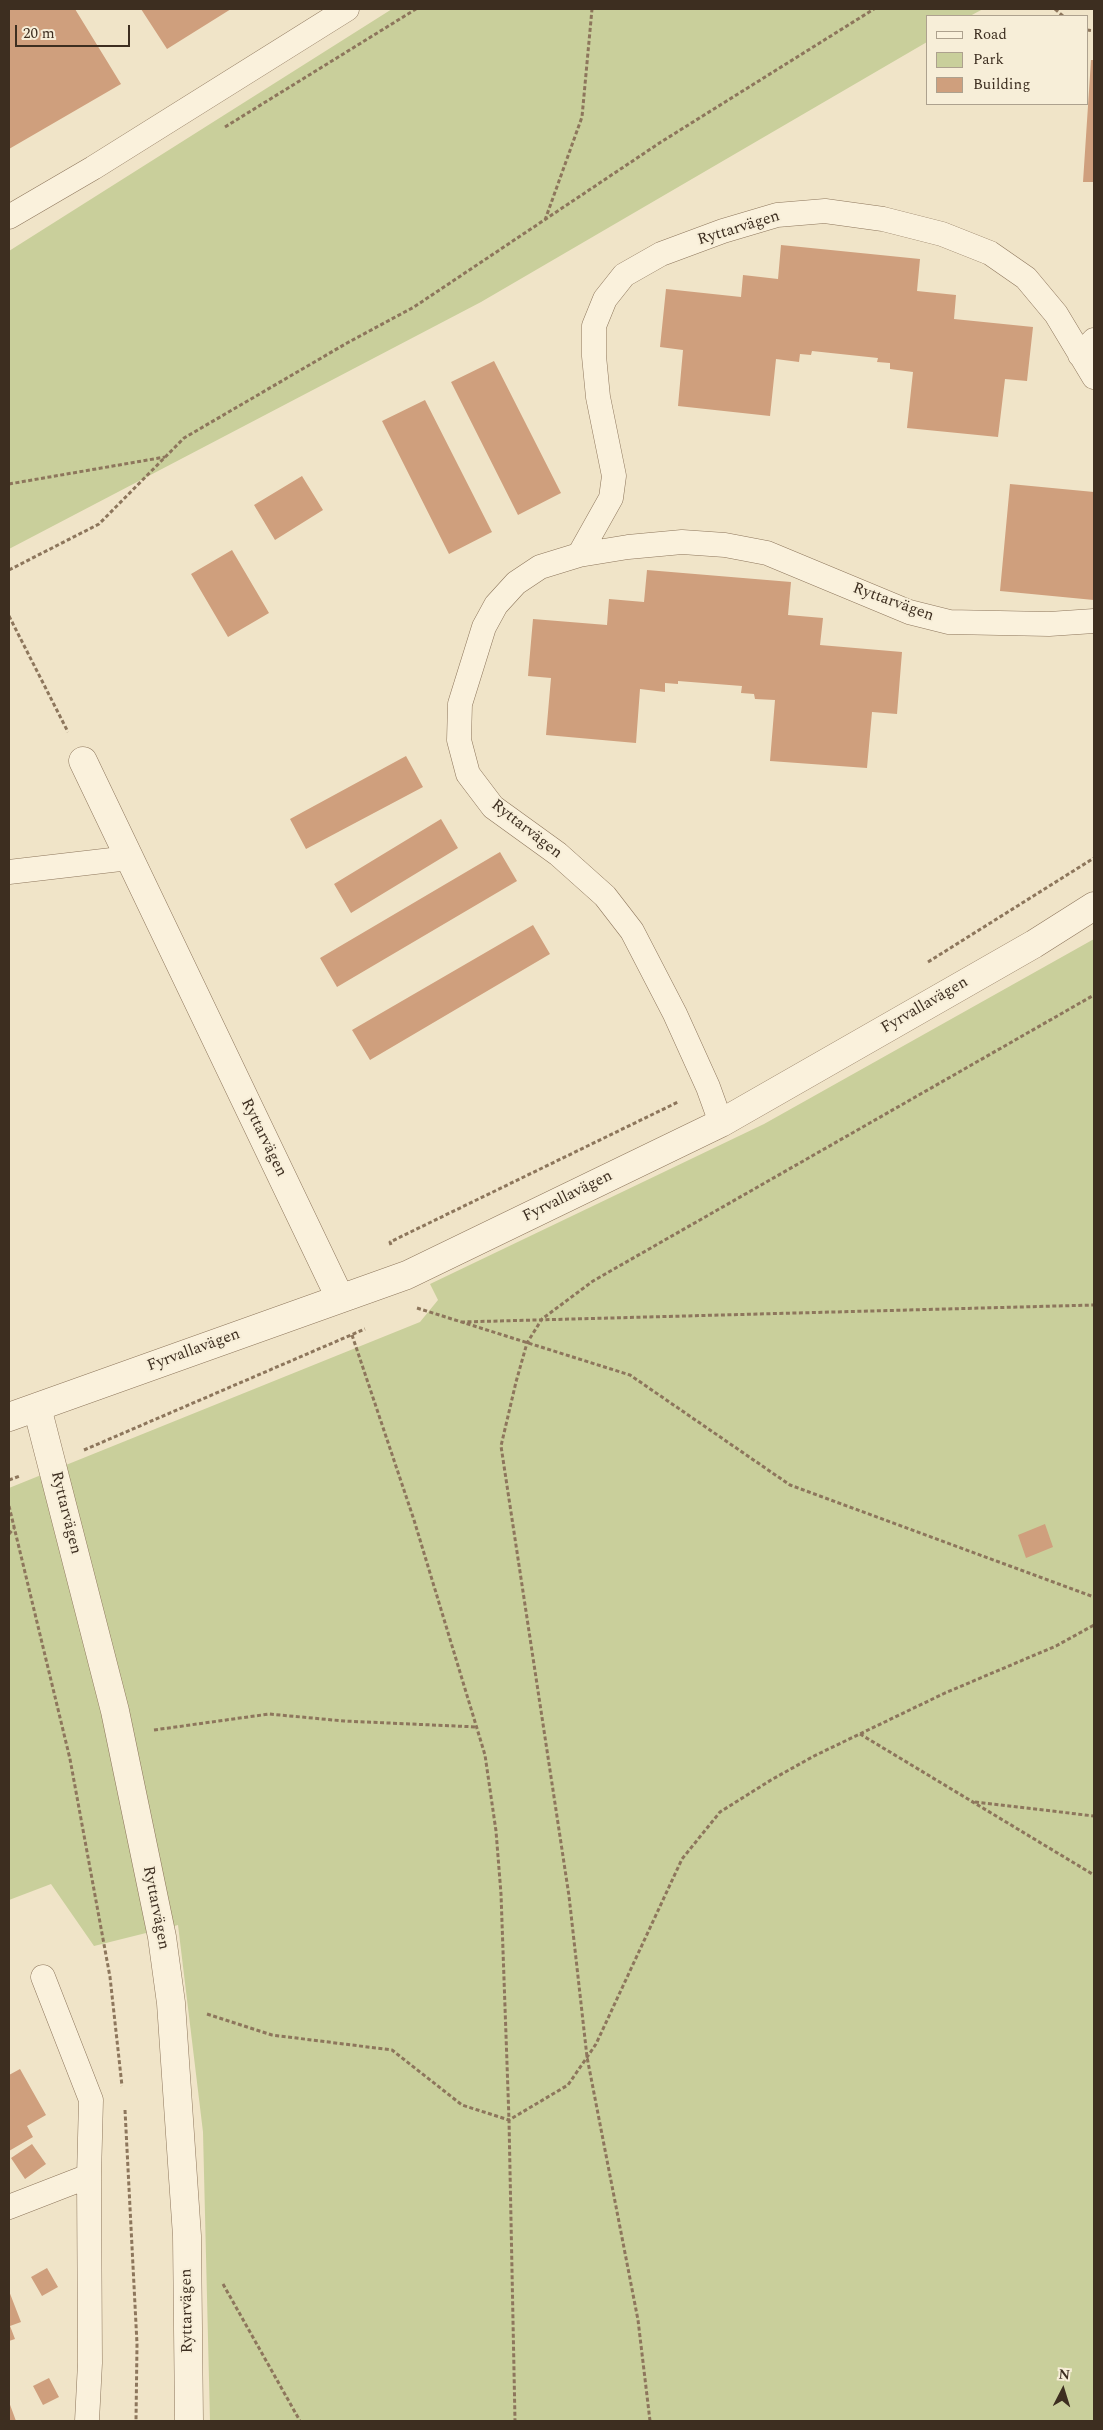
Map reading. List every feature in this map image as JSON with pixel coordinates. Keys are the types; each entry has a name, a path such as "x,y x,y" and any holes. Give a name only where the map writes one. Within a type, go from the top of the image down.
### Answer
{"street":[{"name":"Ryttarvägen","path":"83,761 340,1298"},
{"name":"Fyrvallavägen","path":"9,1417 407,1275 721,1123 1026,949 1094,906"},
{"name":"Ryttarvägen","path":"37,1407 120,1735 162,1937 171,2003 187,2236 189,2421"}],"lane":[{"path":"9,217 93,168 347,9"},
{"name":"Ryttarvägen","path":"579,555 611,498 614,476 598,397 594,356 594,326 605,299 624,275 661,254 723,231 777,215 825,211 883,219 942,234 990,253 1026,278 1087,347 1094,377"},
{"name":"Ryttarvägen","path":"721,1123 675,1014 632,931 605,896 565,860 492,806 468,774 458,740 460,704 484,627 496,605 516,583 540,567 579,555 628,547 682,542 725,545 767,553 812,570 909,612 949,622 1049,624 1094,621"},
{"path":"9,872 129,858"},
{"path":"43,1977 91,2100 89,2176 90,2363 87,2421"},
{"path":"9,2207 89,2176"}],"path":[{"path":"545,221 582,117 592,9"},
{"path":"9,570 99,524 184,438 347,343 414,307 661,142 874,9"},
{"path":"9,484 165,457"},
{"path":"9,616 83,761"},
{"path":"650,2421 638,2320 587,2057 569,1896 501,1446 527,1343 542,1319 593,1281 1094,995"},
{"path":"340,1298 414,1520 485,1755 496,1831 502,1894 515,2421"},
{"path":"458,1322 1094,1305"},
{"path":"414,1308 630,1375 790,1485 1094,1597"},
{"path":"9,1506 70,1759 110,1977 123,2091"},
{"path":"9,1534 14,1528"},
{"path":"171,2003 272,2035 392,2050 462,2105 509,2120 568,2085 596,2044 682,1860 720,1812 771,1780 860,1733 944,1693 1056,1646 1094,1625"},
{"path":"120,1735 269,1714 344,1721 477,1727"},
{"path":"860,1733 1094,1875"},
{"path":"972,1802 1094,1816"},
{"path":"124,2101 128,2139 137,2344 136,2421"},
{"path":"223,2284 300,2421"}],"green space":[{"path":"392,9 983,9 972,15 926,15 926,43 481,302 9,549 9,251"},
{"path":"1094,939 1094,2421 210,2421 203,2132 178,1925 94,1946 51,1884 9,1900 9,1488 420,1322 438,1300 430,1284 764,1124"}],"building":[{"path":"9,9 75,9 121,84 9,149"},
{"path":"141,9 231,9 167,49"},
{"path":"1091,60 1094,60 1094,182 1083,182"},
{"path":"781,245 920,259 917,291 956,295 954,319 1033,327 1027,381 1005,379 998,437 907,428 913,372 890,369 890,363 877,362 878,358 812,351 811,355 800,354 799,362 776,359 770,416 678,406 683,350 660,347 666,289 741,297 743,275 778,279"},
{"path":"494,361 561,493 518,515 451,382"},
{"path":"425,400 492,532 449,554 382,421"},
{"path":"302,476 323,510 275,540 254,505"},
{"path":"1010,484 1094,492 1094,600 1000,591"},
{"path":"232,550 269,613 228,637 191,574"},
{"path":"647,570 791,582 788,615 823,618 820,645 902,652 897,714 872,712 867,768 770,761 775,700 755,699 754,694 741,693 742,686 678,681 678,684 665,683 665,692 640,689 636,743 546,735 551,678 528,676 533,619 607,625 609,599 644,602"},
{"path":"406,756 423,787 306,849 290,819"},
{"path":"441,819 458,848 351,913 334,884"},
{"path":"500,852 517,881 337,987 320,958"},
{"path":"533,925 550,954 370,1060 352,1030"},
{"path":"1045,1524 1053,1547 1026,1558 1018,1535"},
{"path":"20,2069 46,2115 27,2126 33,2137 9,2151 9,2075"},
{"path":"32,2144 46,2164 25,2179 11,2158"},
{"path":"47,2268 58,2287 42,2296 31,2277"},
{"path":"9,2291 21,2322 10,2326 15,2339 9,2341"},
{"path":"49,2378 59,2397 43,2405 33,2386"},
{"path":"9,2402 16,2421 9,2421"}]}
